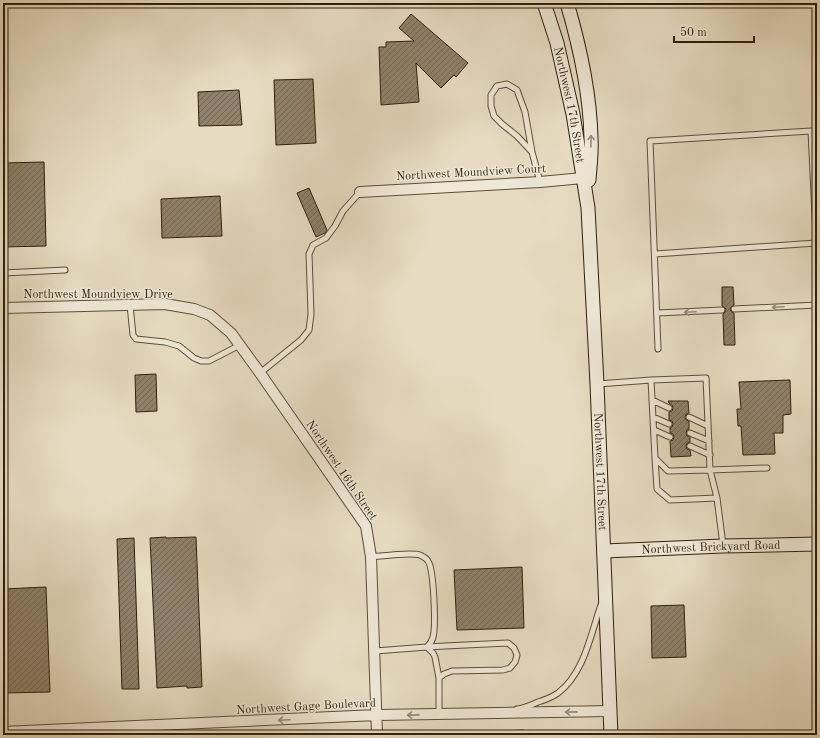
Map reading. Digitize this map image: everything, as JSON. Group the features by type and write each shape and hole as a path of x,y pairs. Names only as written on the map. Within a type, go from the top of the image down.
{"main road":[{"name":"Northwest 17th Street","path":"544,3 557,43 570,100 588,208"},
{"name":"Northwest 17th Street","path":"567,3 580,52 588,98 591,139 588,208 604,551 610,711 608,735"},
{"name":"Northwest Brickyard Road","path":"604,551 817,544"}],"street":[{"name":"Northwest Moundview Court","path":"360,192 540,182 583,178"},
{"name":"Northwest Moundview Drive","path":"3,308 164,304 194,309"},
{"name":"Northwest 16th Street","path":"194,309 210,315 231,332 366,526 371,557 377,735"},
{"name":"Northwest Gage Boulevard","path":"3,732 377,715 610,711"}],"lane":[{"path":"532,152 517,136 494,116 491,106 491,95 497,86 507,84 517,90 525,112 532,152 540,182"},
{"path":"658,349 650,141 812,131 817,258"},
{"path":"260,372 302,340 309,330 311,314 309,254 313,244 326,238 336,226 344,211 360,192"},
{"path":"655,254 816,243"},
{"path":"3,273 65,270"},
{"path":"130,305 133,335 136,339 165,342 179,346 194,358 201,361 209,361 240,345"},
{"path":"734,309 817,305"},
{"path":"657,313 722,310"},
{"path":"597,384 706,378 710,470 717,498 723,546"},
{"path":"651,380 657,489 670,500 717,498"},
{"path":"652,400 669,408"},
{"path":"653,417 669,424"},
{"path":"689,418 708,426"},
{"path":"654,430 670,437"},
{"path":"690,433 709,441"},
{"path":"690,446 710,455"},
{"path":"655,458 668,471 767,468"},
{"path":"371,557 412,554 421,555 428,561 432,571 435,626 434,636 427,648"},
{"path":"491,714 523,708 544,700 557,693 565,686 576,672 583,658 605,592"},
{"path":"375,651 508,643 514,648 517,655 515,662 510,668 502,670 452,672 444,674 439,678"},
{"path":"427,648 434,653 439,678 439,714"}],"building":[{"path":"411,14 468,63 456,77 454,75 441,88 416,63 419,102 381,105 379,47 386,47 386,42 414,41 399,28"},
{"path":"313,79 316,143 276,145 274,80"},
{"path":"239,90 242,125 199,126 198,92"},
{"path":"44,162 46,246 3,247 3,163"},
{"path":"309,188 327,230 325,233 316,237 297,193"},
{"path":"220,196 222,236 162,238 161,199"},
{"path":"722,287 733,287 734,305 730,310 734,313 735,345 724,345 723,314 726,309 722,306"},
{"path":"156,374 157,411 136,412 135,375"},
{"path":"790,380 791,414 783,415 783,433 774,433 775,454 743,455 741,426 738,426 737,409 741,409 739,382"},
{"path":"668,401 688,401 689,413 686,414 685,417 686,420 689,421 689,429 686,433 687,436 690,437 690,442 687,443 686,446 687,449 690,450 691,456 671,457 670,441 673,440 674,437 673,434 670,433 670,428 673,424 672,421 669,420 669,412 672,411 673,408"},
{"path":"196,537 202,687 187,688 187,686 157,688 150,538"},
{"path":"134,538 139,689 122,689 117,539"},
{"path":"522,567 524,628 457,630 454,570"},
{"path":"46,587 50,692 3,693 3,589"},
{"path":"684,605 686,657 652,658 651,606"}],"waterway":[{"path":"453,735 523,731"}]}
